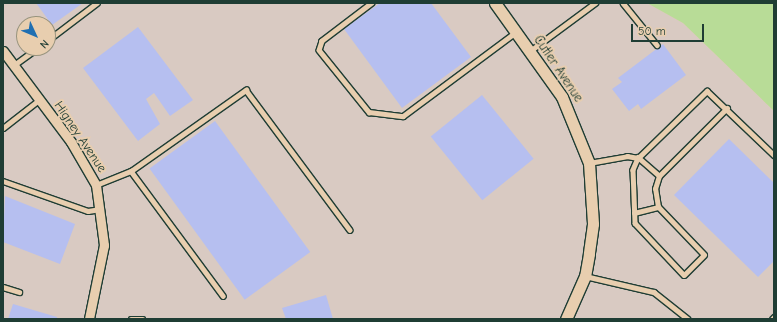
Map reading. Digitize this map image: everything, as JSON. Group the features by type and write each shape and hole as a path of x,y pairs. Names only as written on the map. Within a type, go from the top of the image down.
{"street":[{"name":"Cutler Avenue","path":"495,3 530,51 571,114 589,163 593,224 585,276 566,319"},
{"name":"Higney Avenue","path":"3,51 39,100 96,185 102,209 104,245 89,319"}],"lane":[{"path":"56,34 97,3"},
{"path":"372,3 322,41 319,50 369,112 403,116 516,32"},
{"path":"530,51 595,3"},
{"path":"623,3 656,45"},
{"path":"14,65 26,56"},
{"path":"96,185 131,171 246,90 350,230"},
{"path":"727,108 659,176 655,189 658,207 704,255 684,275 636,227 634,213 633,170 638,158 701,94 711,94 727,108 774,155"},
{"path":"3,120 5,126 39,100"},
{"path":"589,163 627,156 638,158 659,176"},
{"path":"131,171 224,296"},
{"path":"3,181 88,211 102,209"},
{"path":"634,213 658,207"},
{"path":"585,276 654,292 688,319"},
{"path":"3,287 19,292"},
{"path":"131,319 143,319"}],"shaded area":[{"path":"3,3 647,3 683,23 774,111 774,319 3,319"}],"green space":[{"path":"647,3 774,3 774,111 683,23"}],"building":[{"path":"36,3 83,3 56,22 56,16 45,16"},
{"path":"380,3 431,3 471,57 402,108 344,29"},
{"path":"138,27 193,100 170,116 154,93 146,99 160,124 138,141 83,68"},
{"path":"663,44 686,75 641,109 638,104 629,111 612,89 622,82 618,78"},
{"path":"482,95 534,159 482,200 431,137"},
{"path":"215,121 310,252 245,300 149,169"},
{"path":"729,139 774,183 774,261 758,277 674,195"},
{"path":"5,196 75,224 60,264 3,242"},
{"path":"326,295 333,319 286,319 282,308"},
{"path":"13,304 57,317 57,319 8,319"}]}
